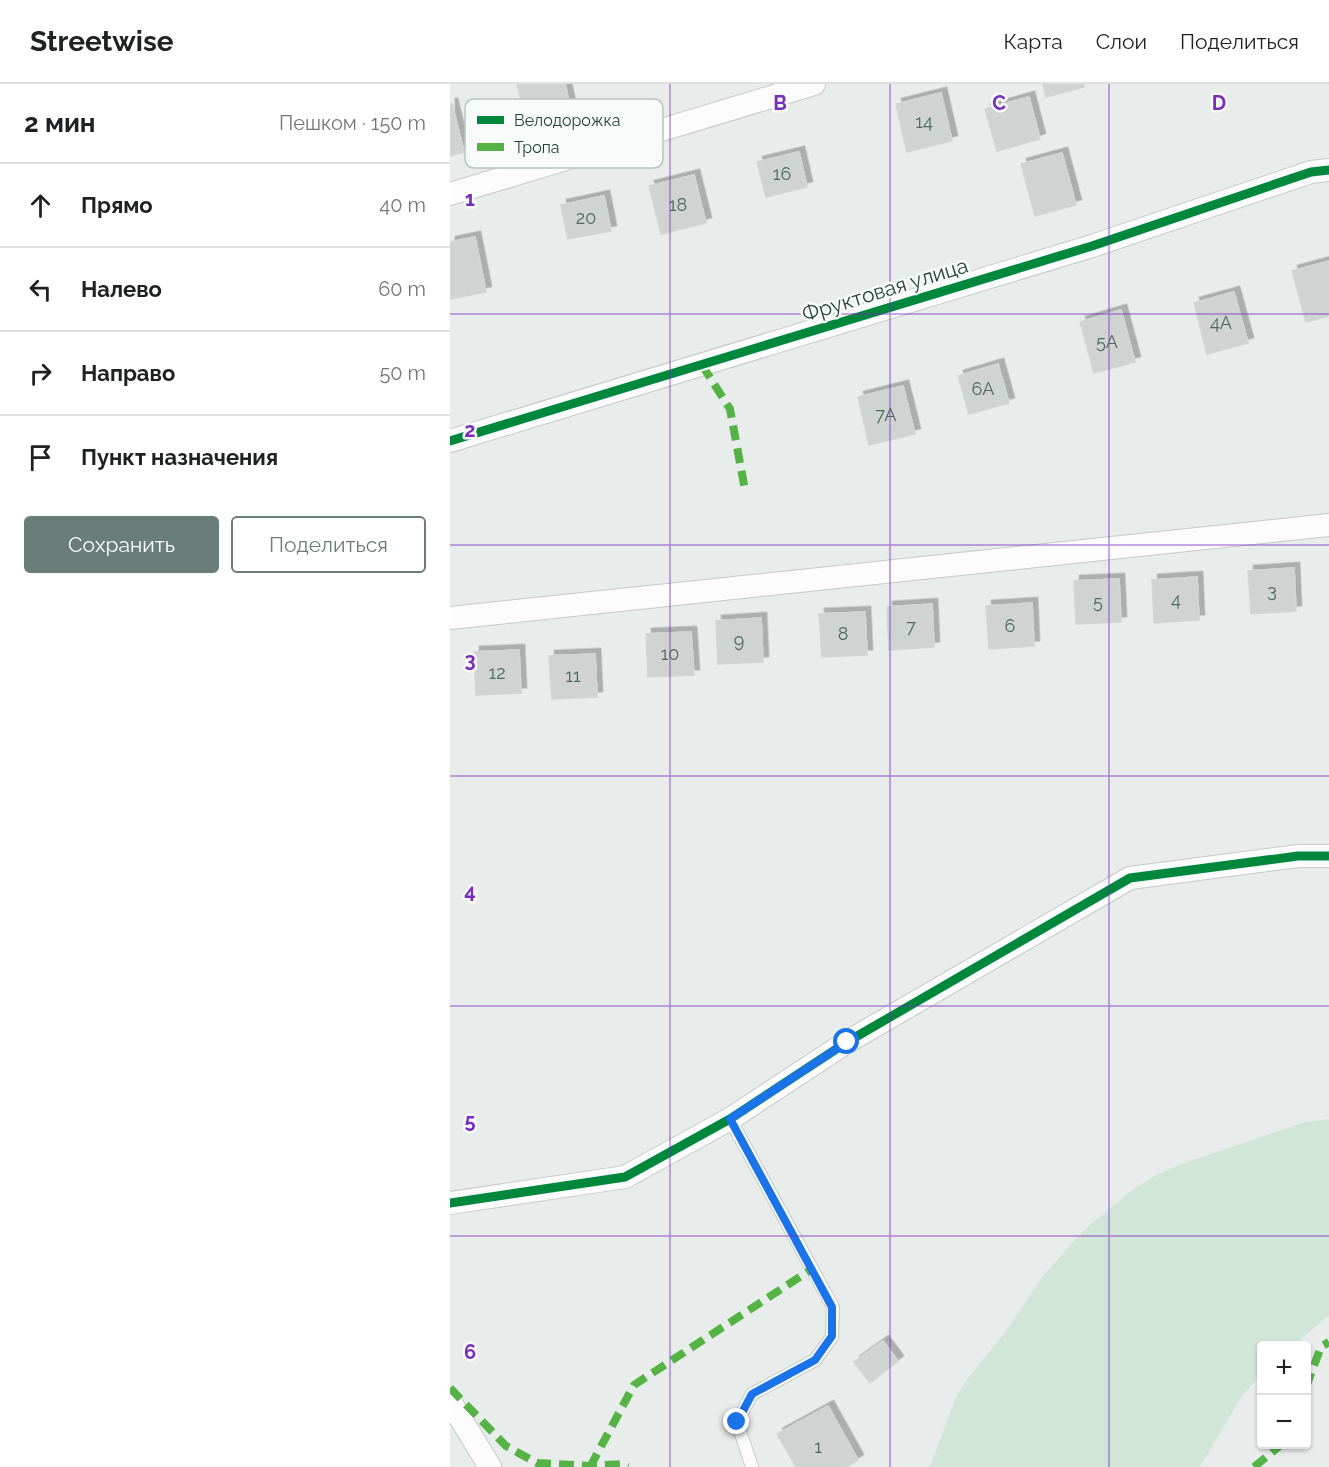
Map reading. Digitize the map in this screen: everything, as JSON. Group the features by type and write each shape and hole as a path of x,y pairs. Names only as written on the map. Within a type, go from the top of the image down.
{"street":[{"path":"663,130 814,84"},
{"path":"450,194 536,168"},
{"name":"Фруктовая улица","path":"450,441 1092,246 1311,172 1329,170"},
{"path":"450,618 1329,525"},
{"path":"450,1203 625,1178 730,1119 847,1042 1130,878 1298,856 1329,856"},
{"path":"450,1401 490,1467"}],"lane":[{"path":"730,1119 832,1307 832,1336 815,1360 752,1394 737,1422 752,1467"}],"green space":[{"path":"1329,1119 1329,1315 1299,1341 1257,1341 1257,1379 1242,1396 1200,1467 930,1467 956,1397 968,1378 1004,1334 1042,1277 1084,1230 1132,1190 1158,1174 1305,1122"}],"building":[{"path":"517,84 565,84 568,99 521,99"},
{"path":"1043,84 1083,84 1084,87 1046,97"},
{"path":"941,93 952,141 907,152 896,104"},
{"path":"1029,97 1040,139 997,151 985,109"},
{"path":"450,104 452,104 464,152 450,156"},
{"path":"799,152 807,187 766,197 757,162"},
{"path":"1062,153 1076,205 1035,216 1021,164"},
{"path":"694,175 706,223 661,234 649,186"},
{"path":"604,196 611,231 568,239 561,205"},
{"path":"475,237 486,292 450,299 450,242"},
{"path":"1329,261 1329,316 1306,322 1292,271"},
{"path":"1234,292 1248,343 1207,354 1194,303"},
{"path":"1121,310 1135,362 1094,373 1080,322"},
{"path":"998,364 1009,403 969,414 958,376"},
{"path":"903,386 915,434 869,445 858,397"},
{"path":"1294,568 1296,611 1251,614 1248,571"},
{"path":"1197,577 1199,620 1154,623 1152,580"},
{"path":"1119,579 1121,622 1076,624 1074,581"},
{"path":"1032,603 1034,646 989,649 986,606"},
{"path":"932,604 934,647 889,650 887,607"},
{"path":"865,612 867,655 822,657 819,614"},
{"path":"761,618 763,662 718,664 716,621"},
{"path":"691,632 694,675 648,677 646,634"},
{"path":"519,650 521,693 476,695 474,652"},
{"path":"595,654 597,697 552,699 549,656"},
{"path":"883,1341 898,1361 870,1383 854,1362"},
{"path":"828,1406 858,1460 846,1467 796,1467 777,1434"}],"marked path":[{"path":"702,365 730,409 745,490"},
{"path":"590,1467 634,1385 812,1269"},
{"path":"1311,1374 1321,1347 1329,1342"},
{"path":"450,1388 506,1446 537,1463 590,1466 622,1464 628,1467"},
{"path":"1254,1467 1276,1449"}],"cycle path":[{"path":"450,441 1092,246 1311,172 1329,170"},
{"path":"450,1203 625,1177 730,1119 847,1042 1130,878 1298,856 1329,856"}],"route":[{"path":"737,1422 752,1394 815,1360 832,1336 832,1307 730,1119 847,1042"}]}
